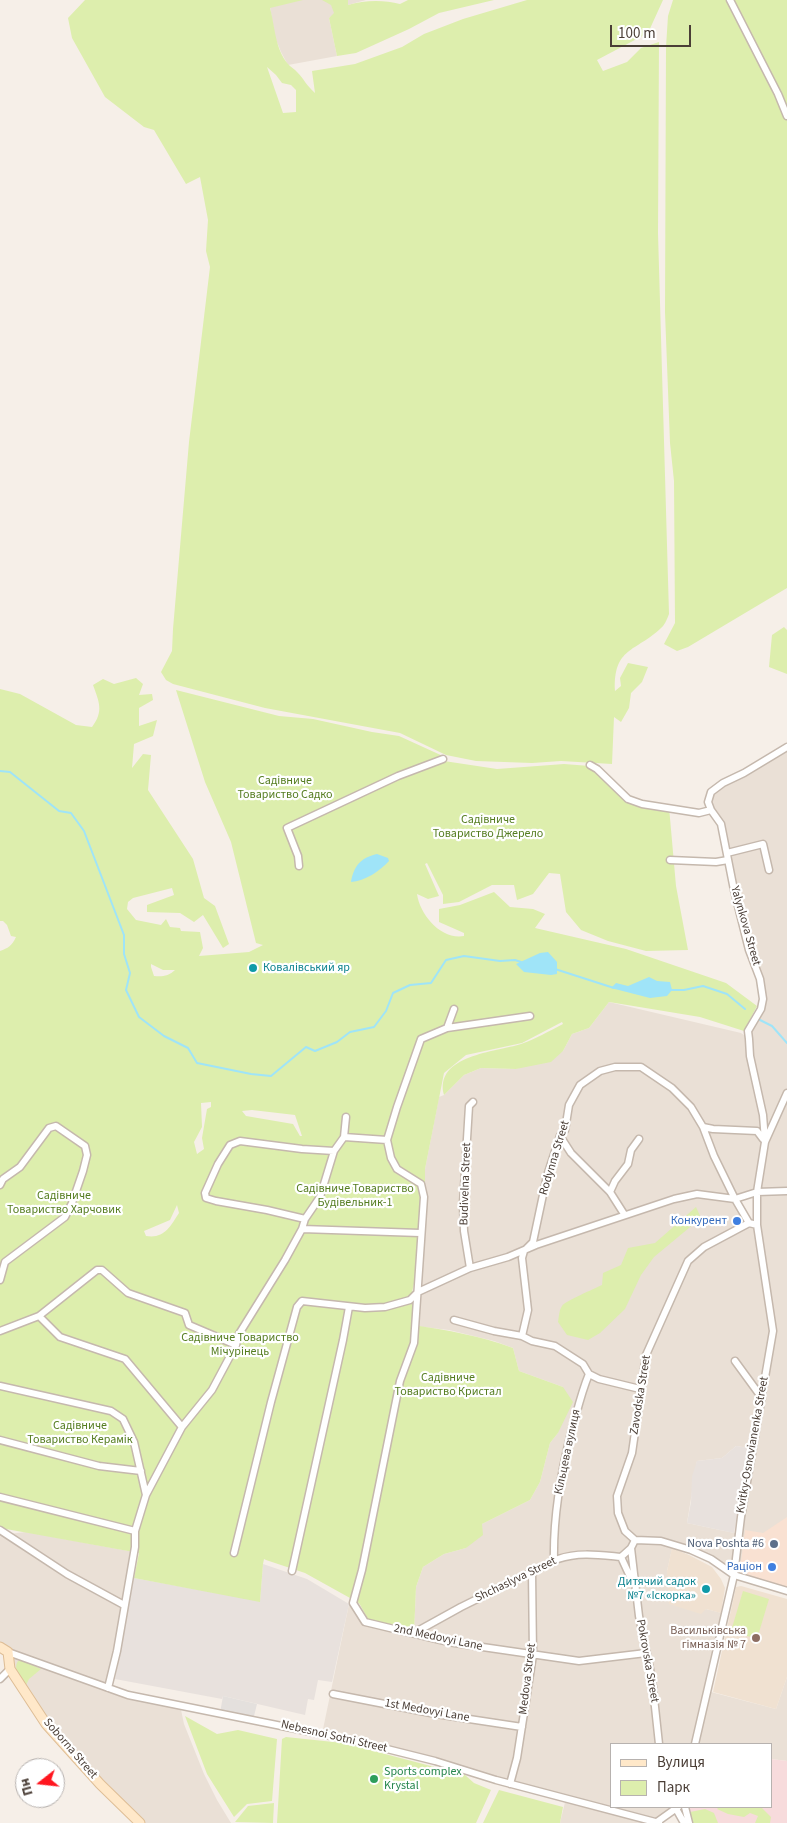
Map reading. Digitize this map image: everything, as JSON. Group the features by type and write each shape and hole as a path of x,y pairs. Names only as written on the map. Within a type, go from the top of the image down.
{"main road":[{"name":"Soborna Street","path":"4,1650 10,1669 46,1724 136,1822"}],"street":[{"path":"730,0 778,94 787,116"},
{"name":"Yalynkova Street","path":"748,1030 761,1009 763,999 760,979 749,950 734,890 721,824 708,802 711,792 723,782 744,773 787,748"},
{"path":"299,866 298,856 287,828 374,787 443,759"},
{"path":"590,765 597,769 628,798 635,801 699,813 711,810"},
{"path":"670,860 716,862 763,844 770,870"},
{"path":"447,1028 454,1009"},
{"path":"418,1292 421,1258 420,1233 424,1197 421,1184 397,1169 391,1158 387,1140 421,1039 447,1028 530,1016"},
{"name":"Kvitky-Osnovianenka Street","path":"695,1743 734,1576 740,1517 773,1331 757,1225 757,1192 765,1142 763,1115 750,1056 748,1030"},
{"name":"Rodynna Street","path":"524,1251 533,1242 547,1176 560,1136 565,1130 568,1121 569,1105 580,1085 600,1071 615,1066 641,1067 672,1088 691,1107 703,1127 734,1199 749,1223"},
{"name":"Kvitky-Osnovianenka Street","path":"765,1142 787,1093"},
{"name":"Budivelna Street","path":"470,1268 464,1231 463,1204 469,1106 474,1102"},
{"path":"108,1688 117,1651 136,1548 135,1531 146,1495 182,1428 212,1390 236,1345 239,1334 285,1260 302,1229 305,1219 320,1197 334,1151 344,1137 346,1117"},
{"path":"0,1185 3,1178 20,1167 49,1128 56,1126 85,1146 87,1155 83,1171 65,1217 3,1261 0,1280"},
{"path":"703,1127 757,1131 765,1142"},
{"path":"560,1136 571,1153 610,1192 624,1214"},
{"path":"344,1137 387,1140"},
{"path":"610,1192 615,1180 628,1164 631,1150 639,1138"},
{"path":"305,1219 216,1201 206,1198 205,1193 218,1164 230,1145 240,1141 334,1151"},
{"path":"234,1553 271,1402 298,1307 302,1302 309,1301 349,1307 385,1307 410,1300 418,1292 470,1268 508,1257 536,1245 601,1224 624,1214 674,1199 697,1194 734,1199 757,1192 787,1191"},
{"path":"749,1223 757,1225"},
{"name":"Zavodska Street","path":"636,1540 625,1532 618,1513 617,1496 632,1453 646,1355 688,1261 704,1248 749,1223"},
{"path":"302,1229 420,1233"},
{"path":"522,1336 528,1310 522,1258 524,1251"},
{"path":"0,1331 39,1316 97,1270 102,1270 128,1293 185,1313 190,1325 236,1345"},
{"name":"2nd Medovyi Lane","path":"418,1292 414,1343 400,1381 362,1570 353,1603 365,1622 448,1642 579,1660 646,1653"},
{"path":"292,1571 344,1340 349,1307"},
{"path":"39,1316 60,1337 126,1359 182,1428"},
{"path":"454,1320 494,1332 522,1336 532,1341 555,1346 583,1364 589,1374 599,1379 640,1389"},
{"path":"735,1361 762,1398"},
{"name":"Кільцева вулиця","path":"554,1561 553,1531 562,1467 580,1395 589,1374"},
{"path":"0,1386 112,1411 123,1419 134,1442 146,1495"},
{"path":"0,1440 99,1466 141,1472"},
{"path":"0,1497 135,1531"},
{"path":"0,1530 67,1574 124,1605"},
{"path":"635,1588 621,1557 631,1548 636,1540 661,1541 691,1550 711,1559 734,1576 787,1591"},
{"name":"Pokrovska Street","path":"631,1548 635,1588 652,1679 659,1743"},
{"name":"Shchaslyva Street","path":"414,1633 461,1607 554,1561 572,1555 590,1554 621,1557"},
{"name":"Medova Street","path":"510,1784 517,1758 533,1655 532,1572"},
{"name":"Nebesnoi Sotni Street","path":"4,1650 128,1695 352,1740 435,1761 510,1784 658,1822"},
{"path":"0,1679 10,1669"},
{"name":"1st Medovyi Lane","path":"333,1694 436,1714 522,1727"},
{"path":"658,1822 676,1808 684,1823"},
{"path":"685,1808 688,1823"}],"shaded area":[{"path":"272,0 366,0 348,5 329,18 337,56 288,65 275,37 270,7"},
{"path":"787,747 787,1591 752,1581 711,1559 673,1545 667,1571 703,1610 726,1614 707,1691 776,1709 787,1677 787,1761 772,1759 772,1743 610,1743 610,1808 677,1808 659,1823 560,1823 566,1798 322,1734 349,1604 353,1603 365,1622 414,1633 416,1587 423,1567 444,1554 466,1548 482,1524 530,1500 540,1482 550,1443 558,1433 563,1387 519,1371 513,1348 494,1341 449,1330 415,1326 425,1193 425,1169 439,1097 444,1095 464,1075 481,1068 516,1069 563,1051 572,1034 589,1028 609,1002 741,1033 748,1038 763,999 749,950 721,825 711,810 711,792","holes":["757,1192 756,1225 749,1223 735,1199","753,1445 739,1534 687,1523 697,1461 722,1458 736,1446 748,1448"]},
{"path":"736,1446 748,1448 734,1533 687,1523 691,1502 692,1476 697,1461 722,1458"},
{"path":"787,1517 787,1591 739,1577 745,1530 763,1533"},
{"path":"0,1530 8,1534 26,1532 134,1552 108,1688 180,1705 184,1724 204,1774 231,1823 140,1823 46,1724 10,1669 8,1652 0,1647"},
{"path":"672,1548 712,1567 725,1588 721,1613 706,1609 701,1614 669,1604 667,1571"},
{"path":"263,1564 307,1579 349,1604 332,1682 318,1680 314,1700 308,1699 305,1715 223,1696 222,1699 115,1679 134,1578 260,1601"},
{"name":"Васильківська гімназія № 7","path":"741,1586 787,1599 787,1677 776,1709 713,1692 736,1587"},
{"path":"223,1696 257,1704 253,1720 220,1713"},
{"path":"772,1759 787,1761 787,1823 689,1823 685,1808 772,1808"}],"green space":[{"path":"85,0 303,0 270,8 280,51 289,65 315,93 312,71 355,64 402,47 424,34 463,19 527,0 663,0 648,33 597,60 603,71 627,62 641,48 659,42 658,233 669,614 662,627 628,652 618,666 615,677 615,691 621,686 620,678 628,663 648,667 642,682 631,693 629,708 621,722 614,717 612,764 561,761 532,763 476,761 446,755 400,733 265,708 173,684 166,680 161,672 172,651 189,442 210,267 206,251 208,220 200,177 186,184 154,130 144,127 105,97 72,38 68,18","holes":["267,67 282,83 291,85 296,90 296,112 283,113"]},
{"path":"322,0 348,0 348,5 374,1 400,4 408,0 494,0 439,13 356,53 337,56 329,18 334,13 331,5"},
{"path":"673,0 787,0 787,588 688,647 677,651 664,644 675,623 674,481 670,443 665,312 666,47 668,16"},
{"path":"784,627 787,630 787,674 769,667 772,635"},
{"path":"136,678 143,684 139,695 152,694 153,700 139,708 139,726 157,720 153,736 134,744 132,768 143,754 151,755 148,790 193,859 204,898 215,906 229,944 223,948 203,915 194,922 180,913 147,912 147,905 174,895 172,888 133,898 128,902 127,909 136,920 161,925 166,919 170,927 180,928 181,931 200,932 203,948 199,956 249,952 263,945 256,943 231,842 205,782 176,690 279,716 313,719 399,736 445,757 444,761 497,769 564,764 590,766 628,799 669,807 676,886 688,950 646,951 608,941 581,930 566,912 560,874 549,873 533,894 517,900 514,885 492,885 459,902 443,904 443,895 427,863 425,864 439,896 428,899 417,894 422,910 427,918 440,930 447,934 464,936 464,933 439,922 439,909 460,905 494,892 510,907 533,909 545,914 535,928 626,949 726,983 757,1006 744,1031 700,1017 609,1002 589,1028 572,1034 563,1051 551,1062 516,1069 481,1068 464,1075 444,1095 443,1082 448,1071 457,1063 483,1053 527,1042 563,1024 562,1022 522,1043 466,1055 444,1073 425,1169 425,1193 418,1265 411,1297 413,1325 464,1334 513,1348 519,1371 563,1387 573,1402 558,1433 550,1443 540,1482 530,1500 482,1524 483,1535 466,1548 444,1554 423,1567 416,1587 414,1633 368,1619 359,1603 305,1573 264,1559 260,1602 134,1578 139,1553 0,1527 0,951 10,946 16,937 11,936 7,925 0,921 0,689 20,694 76,725 92,727 99,711 93,685 103,679 114,684","holes":["151,964 163,970 175,970 165,976 154,976","211,1102 211,1107 207,1109 202,1138 204,1149 197,1154 194,1142 202,1127 201,1103","252,1110 295,1115 302,1136 300,1136 293,1124 246,1116 242,1111","177,1205 179,1213 166,1231 157,1236 146,1236 144,1231 170,1220"]},
{"path":"696,1207 701,1218 654,1257 641,1275 625,1309 600,1333 588,1340 567,1335 558,1322 564,1304 602,1285 603,1273 621,1265 628,1248 655,1243"},
{"path":"743,1591 769,1599 757,1639 731,1631"},
{"path":"21,1660 41,1669 29,1679 26,1685 23,1684 16,1670 18,1661"},
{"path":"185,1716 217,1734 238,1730 277,1739 272,1801 247,1804 234,1817 207,1774"},
{"name":"Sports complex Krystal","path":"286,1737 343,1743 465,1775 474,1783 491,1790 476,1823 277,1823 282,1739"},
{"path":"499,1790 563,1807 560,1823 483,1823"},
{"path":"274,1803 273,1823 235,1822 248,1806"},
{"path":"762,1808 771,1817 770,1823 755,1823 758,1816 750,1813 744,1817 728,1814 717,1809"},
{"path":"705,1809 714,1813 718,1823 692,1823 690,1812"}],"water":[{"path":"377,854 388,858 389,861 372,875 362,880 351,882 354,871 359,863"},
{"path":"548,952 557,962 557,974 524,972 516,964 540,953"},
{"path":"649,977 657,981 670,982 672,990 667,996 650,998 611,988 616,983 628,986"}],"waterway":[{"path":"0,771 10,772 59,811 71,813 84,831 124,935 124,954 130,973 126,990 139,1017 164,1036 188,1048 197,1063 271,1076 306,1047 315,1051 337,1042 350,1032 374,1027 386,1011 393,993 410,985 431,983 446,960 464,956 521,962"},
{"path":"555,969 614,988"},
{"path":"671,990 684,990 703,986 727,994 745,1009"},
{"path":"760,1020 772,1026 787,1043"}],"place":[{"name":"Ковалівський яр","path":"253,968"},
{"name":"Конкурент","path":"737,1221"},
{"name":"Nova Poshta #6","path":"774,1544"},
{"name":"Раціон","path":"772,1567"},
{"name":"Дитячий садок №7 «Іскорка»","path":"706,1589"},
{"name":"Васильківська гімназія № 7","path":"756,1638"},
{"name":"Sports complex Krystal","path":"374,1779"}],"park label":[{"name":"Садівниче Товариство Садко","path":"285,788"},
{"name":"Садівниче Товариство Джерело","path":"488,827"},
{"name":"Садівниче Товариство Будівельник-1","path":"355,1196"},
{"name":"Садівниче Товариство Харчовик","path":"64,1203"},
{"name":"Садівниче Товариство Мічурінець","path":"240,1345"},
{"name":"Садівниче Товариство Кристал","path":"448,1385"},
{"name":"Садівниче Товариство Керамік","path":"80,1433"}]}
